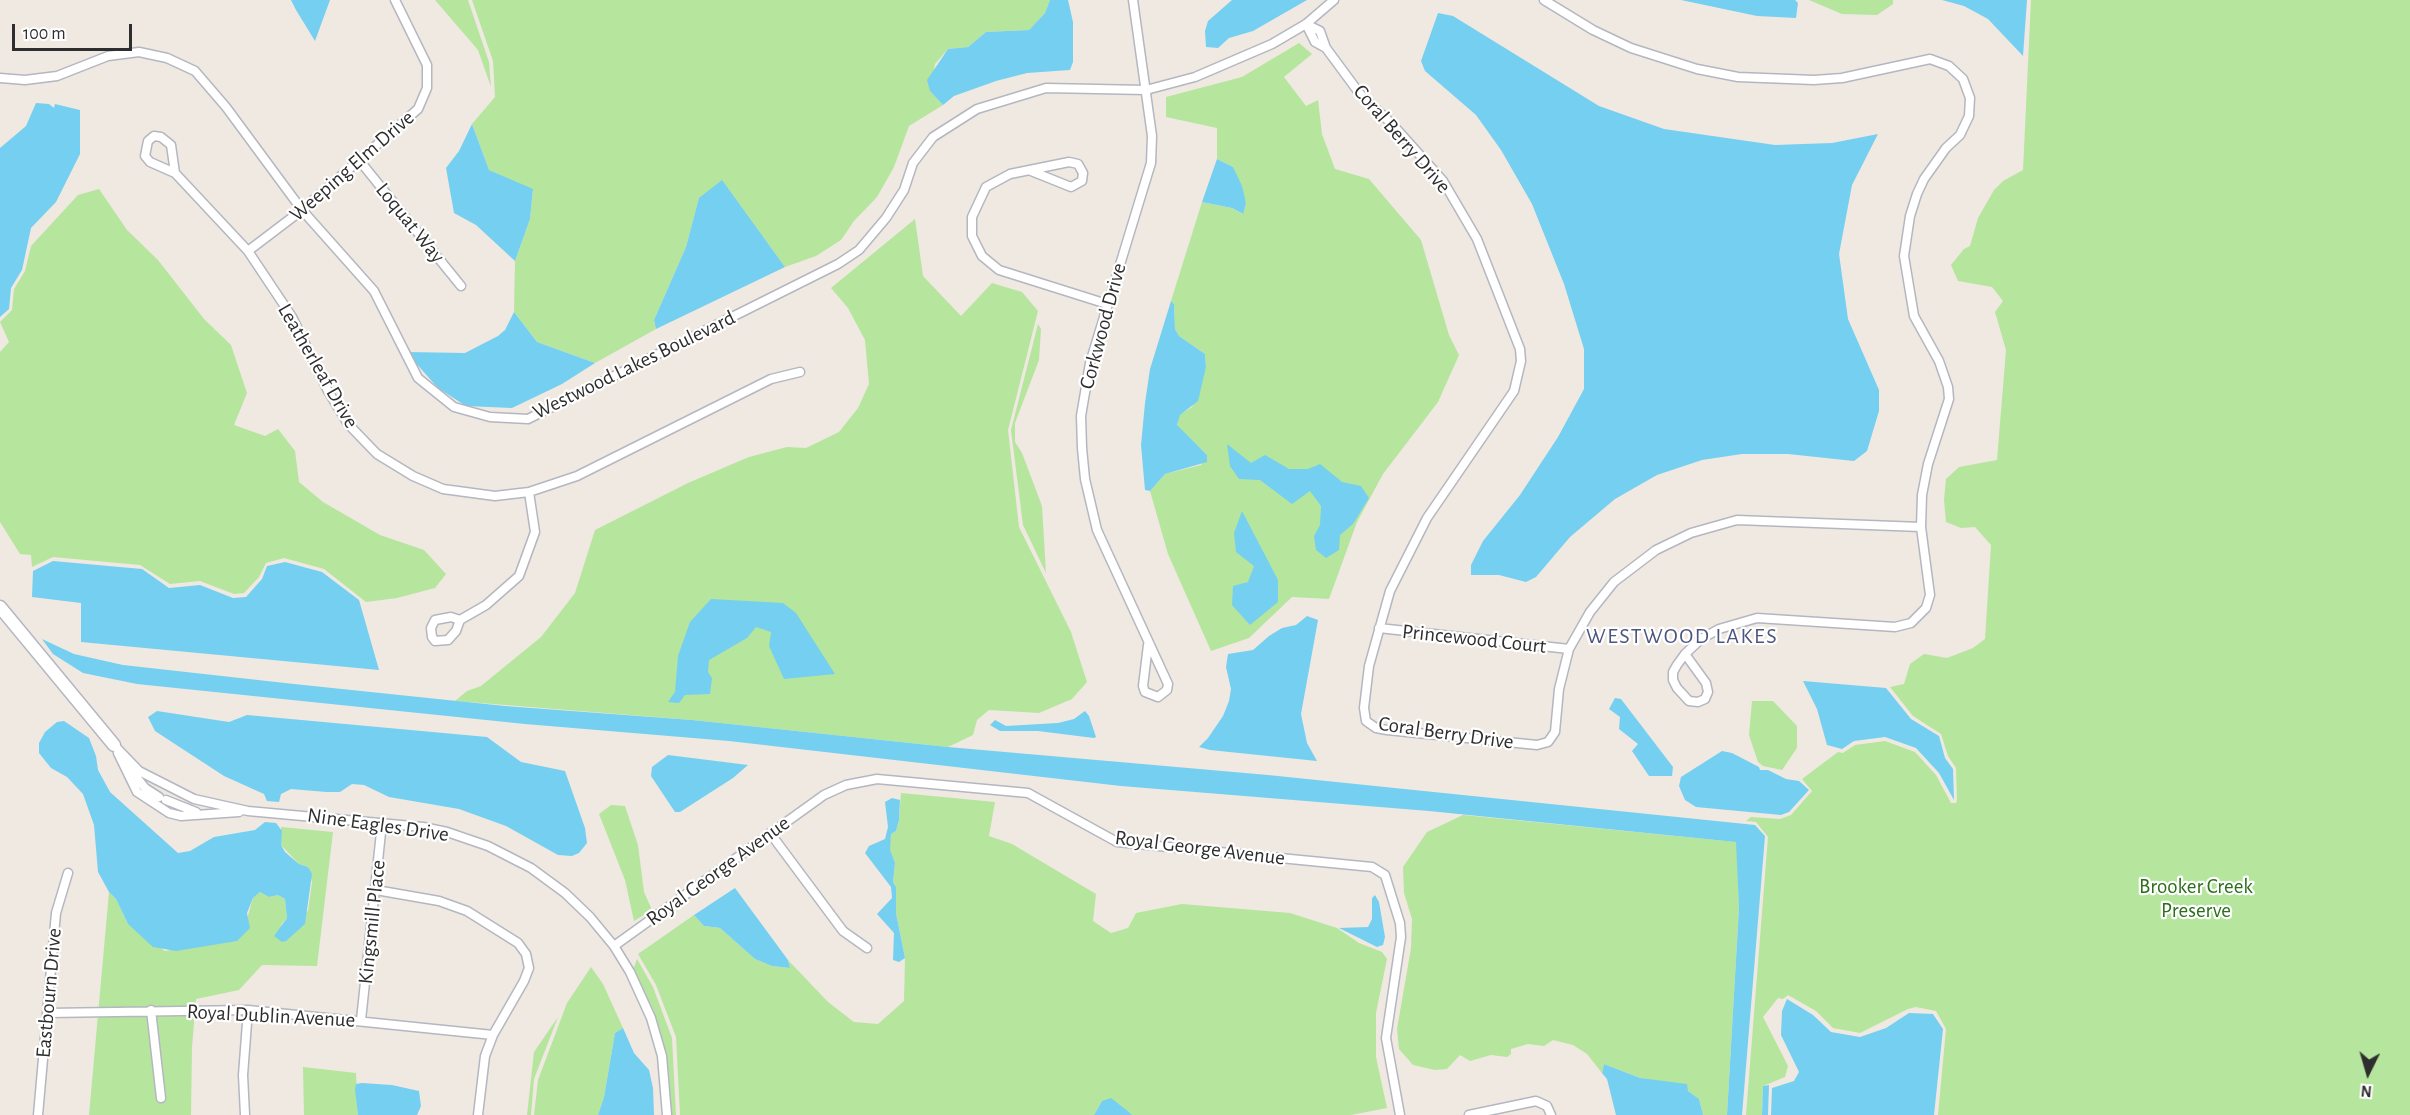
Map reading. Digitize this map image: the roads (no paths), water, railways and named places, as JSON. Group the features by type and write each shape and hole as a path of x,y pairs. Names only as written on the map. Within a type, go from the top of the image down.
{"street":[{"name":"Weeping Elm Drive","path":"248,251 302,210 412,117 418,109 427,88 427,65 395,0"},
{"name":"Corkwood Drive","path":"1132,0 1152,136 1150,163 1090,363 1081,416 1085,478 1097,530 1148,645 1168,684 1167,690 1158,697 1145,692 1143,686 1148,645"},
{"name":"Westwood Lakes Boulevard","path":"0,78 25,80 57,76 108,56 139,52 167,58 195,71 228,110 302,210 374,291 418,378 454,407 490,417 528,418 838,264 859,250 886,218 904,190 912,163 933,137 978,109 1046,88 1146,90 1234,63 1306,24 1334,0"},
{"path":"1544,0 1593,30 1631,48 1664,60 1707,71 1738,77 1814,80 1842,78 1930,59 1948,66 1963,79 1970,98 1970,116 1960,135 1946,148 1924,180 1910,216 1904,256 1914,316 1939,361 1948,387 1949,399 1928,464 1922,495 1920,527 1930,595 1926,608 1911,623 1895,627 1757,618 1719,628 1701,639 1685,654 1677,665 1673,680 1689,701 1698,702 1705,699 1708,692 1706,683 1685,654"},
{"name":"Coral Berry Drive","path":"1306,24 1320,31 1326,48 1360,94 1443,181 1459,206 1490,268 1520,349 1521,361 1514,390 1427,518 1390,591 1369,666 1364,708 1366,722 1376,728 1387,730 1537,745 1548,742 1555,732 1559,689 1569,650 1590,612 1614,582 1656,550 1691,532 1737,520 1920,527"},
{"name":"Leatherleaf Drive","path":"175,173 171,145 161,137 154,136 148,141 145,156 150,162 175,173 248,251 292,317 328,391 348,424 377,454 413,476 443,489 495,496 529,492 578,476 771,379 800,372"},
{"name":"Loquat Way","path":"359,160 461,285"},
{"path":"1031,171 1071,187 1082,181 1083,173 1078,164 1069,162 1010,174 986,187 972,216 972,236 982,256 999,270 1107,304"},
{"path":"460,620 486,605 519,576 535,532 529,492"},
{"name":"Nine Eagles Drive","path":"0,607 114,745 139,771 182,795 248,811 382,823 447,832 509,856 565,893 614,946 644,1001 657,1036 665,1075 667,1115"},
{"name":"Princewood Court","path":"1378,628 1569,650"},
{"name":"Nine Eagles Drive","path":"114,745 134,776 145,788 186,810 206,815"},
{"name":"Nine Eagles Drive","path":"114,745 131,782 144,799 175,814 206,815 248,811"},
{"name":"Royal George Avenue","path":"614,946 824,795 846,785 877,779 1028,793 1117,842 1377,869 1388,879 1400,923 1401,937 1386,1038 1400,1115"},
{"name":"Kingsmill Place","path":"361,1020 382,823"},
{"path":"770,833 843,931 867,948"},
{"name":"Eastbourn Drive","path":"38,1115 56,913 68,873"},
{"path":"376,890 430,898 467,911 487,921 523,948 528,960 527,975 493,1035 484,1056 478,1115"},
{"path":"151,1010 161,1098"},
{"path":"245,1115 243,1076 248,1010"},
{"name":"Royal Dublin Avenue","path":"48,1013 248,1010 493,1035"},
{"path":"1469,1115 1536,1101 1546,1106 1551,1115"}],"water":[{"path":"291,0 330,0 315,41 296,10"},
{"path":"1050,0 1068,0 1073,22 1073,62 1070,70 1027,73 996,81 954,96 943,105 930,91 927,80 948,49 968,47 986,32 1029,30 1045,13"},
{"path":"1232,0 1307,0 1253,31 1229,38 1218,48 1206,47 1205,31 1208,21"},
{"path":"1681,0 1795,0 1798,3 1796,18 1757,16"},
{"path":"1942,0 2027,0 2023,56 1988,19 1964,6"},
{"path":"1438,13 1453,16 1599,106 1664,129 1775,145 1832,143 1878,134 1852,185 1839,254 1848,319 1879,390 1879,411 1867,451 1854,461 1788,454 1742,454 1702,460 1657,475 1615,499 1570,537 1536,577 1526,582 1499,575 1471,575 1471,565 1483,541 1520,495 1558,437 1584,389 1584,349 1564,284 1532,204 1501,150 1476,115 1425,71 1421,61"},
{"path":"36,103 49,104 54,108 55,104 80,110 80,154 56,202 31,228 22,270 11,288 9,309 0,317 0,148 26,126"},
{"path":"472,124 489,170 533,189 530,219 515,261 476,225 454,213 446,168 459,151"},
{"path":"1217,159 1233,167 1242,186 1246,203 1243,214 1232,208 1202,202"},
{"path":"722,180 785,267 656,329 654,320 686,247 699,198"},
{"path":"1171,301 1174,304 1175,329 1179,336 1205,354 1206,367 1198,401 1180,415 1177,425 1207,455 1207,462 1165,474 1150,491 1145,490 1141,445 1145,403 1150,369"},
{"path":"514,312 537,342 595,363 562,384 512,408 466,406 438,388 406,352 465,353 498,336 505,330"},
{"path":"1227,444 1251,463 1265,455 1289,469 1308,469 1320,464 1342,482 1361,486 1369,498 1353,524 1340,535 1339,550 1326,558 1316,550 1314,536 1320,525 1321,506 1310,491 1292,504 1260,480 1239,479 1230,466"},
{"path":"1242,511 1278,580 1278,602 1250,625 1232,605 1233,586 1248,582 1254,566 1236,552 1234,533"},
{"path":"53,561 142,569 169,588 200,585 233,598 246,597 262,579 267,566 285,562 322,572 359,600 379,670 81,642 81,603 32,597 33,571"},
{"path":"711,599 783,603 796,613 835,674 784,679 769,646 771,632 756,627 747,638 709,660 708,672 712,678 710,694 685,695 679,703 668,702 675,692 678,656 690,622"},
{"path":"1307,616 1318,620 1301,714 1307,743 1317,761 1199,747 1223,716 1229,701 1231,689 1226,667 1228,654 1253,650 1269,636 1282,628 1296,625"},
{"path":"42,639 74,654 123,665 294,684 505,706 692,720 948,747 1268,775 1755,825 1765,836 1742,1115 1727,1115 1739,908 1736,842 1429,811 1121,786 729,741 525,724 137,684 83,673 53,654"},
{"path":"1803,681 1886,688 1911,719 1939,736 1945,758 1953,769 1954,800 1939,773 1916,748 1885,737 1854,741 1842,749 1827,745 1817,709"},
{"path":"1615,698 1621,699 1673,767 1672,776 1649,776 1632,751 1638,744 1619,729 1620,717 1609,709"},
{"path":"157,711 229,722 247,715 487,737 521,762 565,771 585,828 587,843 579,853 572,856 558,855 506,826 459,809 389,797 364,785 352,784 340,792 291,789 281,794 279,802 267,801 264,794 224,776 155,731 148,717"},
{"path":"1085,711 1096,737 1094,738 1038,731 1000,731 990,725 995,720 1006,726 1058,723 1074,719"},
{"path":"64,721 89,738 96,756 98,770 110,792 178,853 190,851 214,837 255,830 265,822 276,823 282,831 281,845 285,852 299,864 308,867 312,874 305,924 282,942 274,936 287,918 285,899 278,895 269,897 260,892 253,898 247,913 250,928 237,941 176,951 153,947 128,924 116,899 109,892 98,872 94,825 83,794 67,777 51,768 39,753 39,743 45,732 57,722"},
{"path":"1722,751 1732,753 1759,767 1760,770 1768,770 1786,779 1799,781 1809,790 1789,812 1781,815 1696,807 1685,800 1679,786 1681,777"},
{"path":"668,755 748,765 733,778 680,812 675,812 651,776 652,767"},
{"path":"892,798 900,800 899,820 896,831 891,834 890,850 895,863 893,882 896,887 896,913 905,958 899,962 893,960 894,933 877,914 892,898 891,887 865,853 869,846 885,839 888,827 885,802"},
{"path":"735,888 788,960 790,968 772,966 755,959 720,928 704,926 694,915"},
{"path":"1375,895 1379,902 1385,937 1383,945 1377,947 1339,928 1368,927 1372,919 1372,898"},
{"path":"1787,999 1813,1015 1831,1032 1860,1037 1886,1028 1909,1013 1933,1014 1943,1029 1934,1115 1771,1115 1772,1088 1794,1081 1799,1072 1781,1035 1782,1011"},
{"path":"623,1028 634,1053 649,1070 653,1088 654,1115 598,1115 604,1097 615,1033"},
{"path":"1604,1064 1640,1078 1687,1084 1688,1091 1699,1099 1703,1115 1616,1115 1607,1079 1602,1073"},
{"path":"356,1084 392,1085 419,1091 421,1106 417,1115 358,1115 355,1089"},
{"path":"1769,1085 1768,1115 1762,1115 1763,1086"},
{"path":"1111,1098 1132,1115 1094,1115 1102,1101"}],"district":[{"name":"WESTWOOD LAKES","path":"1682,636"}],"park label":[{"name":"Brooker Creek Preserve","path":"2196,899"}]}
